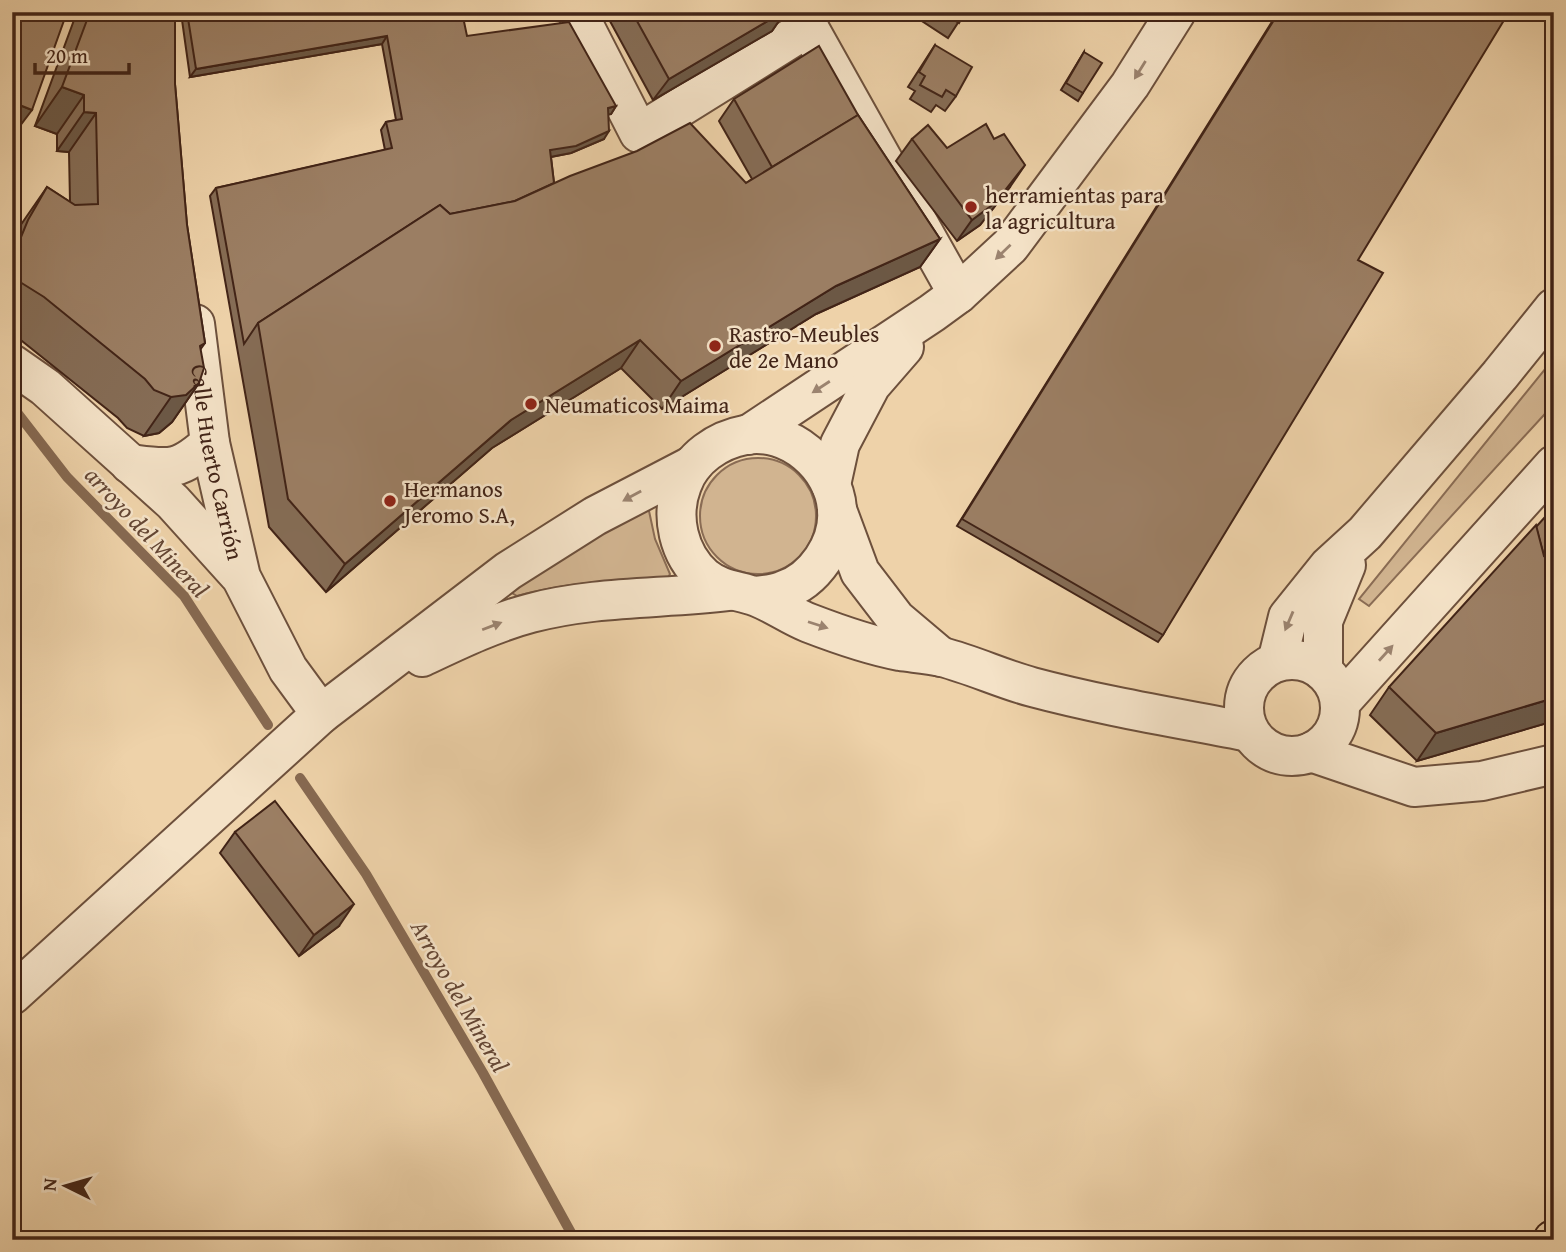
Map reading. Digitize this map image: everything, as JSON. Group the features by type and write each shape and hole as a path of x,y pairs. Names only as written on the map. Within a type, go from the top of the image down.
{"street":[{"path":"577,12 639,133 805,20 945,304"},
{"path":"362,684 492,625 533,612 629,599 783,591 807,578 824,559 834,535 834,497 840,444 872,385 945,304 1010,246 1130,85 1176,12"},
{"name":"Calle Huerto Carrión","path":"192,293 210,443 240,577"},
{"path":"748,435 945,304"},
{"path":"1277,662 1288,617 1329,566 1365,533 1554,308"},
{"path":"12,364 45,387 173,502 240,577 288,669 321,714"},
{"path":"941,657 896,619 860,572 834,497 817,462 798,446 774,436 748,435 724,441 693,465 683,481 677,499 677,528 686,555 704,577 808,622 898,650 941,657 1032,687 1250,732"},
{"path":"130,464 168,469 190,461 210,443"},
{"path":"12,995 321,714 508,571 595,516 693,465"},
{"path":"1334,699 1554,465"},
{"path":"1365,533 1340,576 1323,621 1334,699 1329,739 1311,752 1288,756 1266,749 1250,732 1244,709 1245,694 1258,674 1277,662 1308,662 1334,699 1388,777"},
{"path":"1142,711 1245,694"},
{"path":"1311,752 1414,787 1482,781 1554,764"}],"shaded area":[{"path":"1554,358 1554,404 1369,606 1359,599"},
{"path":"758,458 780,462 799,475 812,494 816,516 812,538 799,557 780,570 758,574 736,570 717,557 704,538 700,516 704,494 717,475 736,462"},
{"path":"642,510 649,511 655,539 670,574 668,578 573,585 517,596 512,593 514,587"}],"building":[{"path":"12,12 67,12 32,110 12,102"},
{"path":"90,12 175,12 175,84 187,225 205,343 200,346 204,368 199,383 186,395 171,397 154,390 145,379 44,297 12,277 12,259 28,220 47,187 75,205 98,204 96,113 84,112 84,95 62,87"},
{"path":"187,12 462,12 467,36 569,22 616,106 608,108 609,131 576,146 550,150 554,183 515,201 450,214 440,205 258,323 244,344 216,188 392,148 386,122 402,119 387,36 196,69"},
{"path":"632,12 783,12 669,79"},
{"path":"942,12 965,12 959,23"},
{"path":"1279,12 1509,12 1358,260 1383,273 1163,635 962,519"},
{"path":"935,45 972,67 956,96 946,90 942,97 920,85 925,76 919,72"},
{"path":"819,46 858,115 772,167 734,99"},
{"path":"1084,52 1102,63 1083,93 1066,83"},
{"path":"858,115 940,239 836,286 681,381 640,340 511,420 345,564 288,499 258,323 440,205 450,214 515,201 570,176 637,151 690,123 746,183"},
{"path":"986,124 994,139 1004,134 1025,165 995,203 972,220 912,139 928,125 947,148"},
{"path":"1554,507 1554,554 1544,556 1536,527"},
{"path":"1536,525 1544,556 1554,554 1554,698 1436,733 1389,687"},
{"path":"275,801 354,904 314,935 235,832"}],"waterway":[{"name":"arroyo del Mineral","path":"12,406 67,477 184,596 268,725"},
{"name":"Arroyo del Mineral","path":"300,778 366,874 483,1073 575,1240"}],"place":[{"name":"herramientas para la agricultura","path":"971,207"},
{"name":"Rastro-Meubles de 2e Mano","path":"715,346"},
{"name":"Neumaticos Maima","path":"531,404"},
{"name":"Hermanos Jeromo S.A,","path":"390,501"}]}
